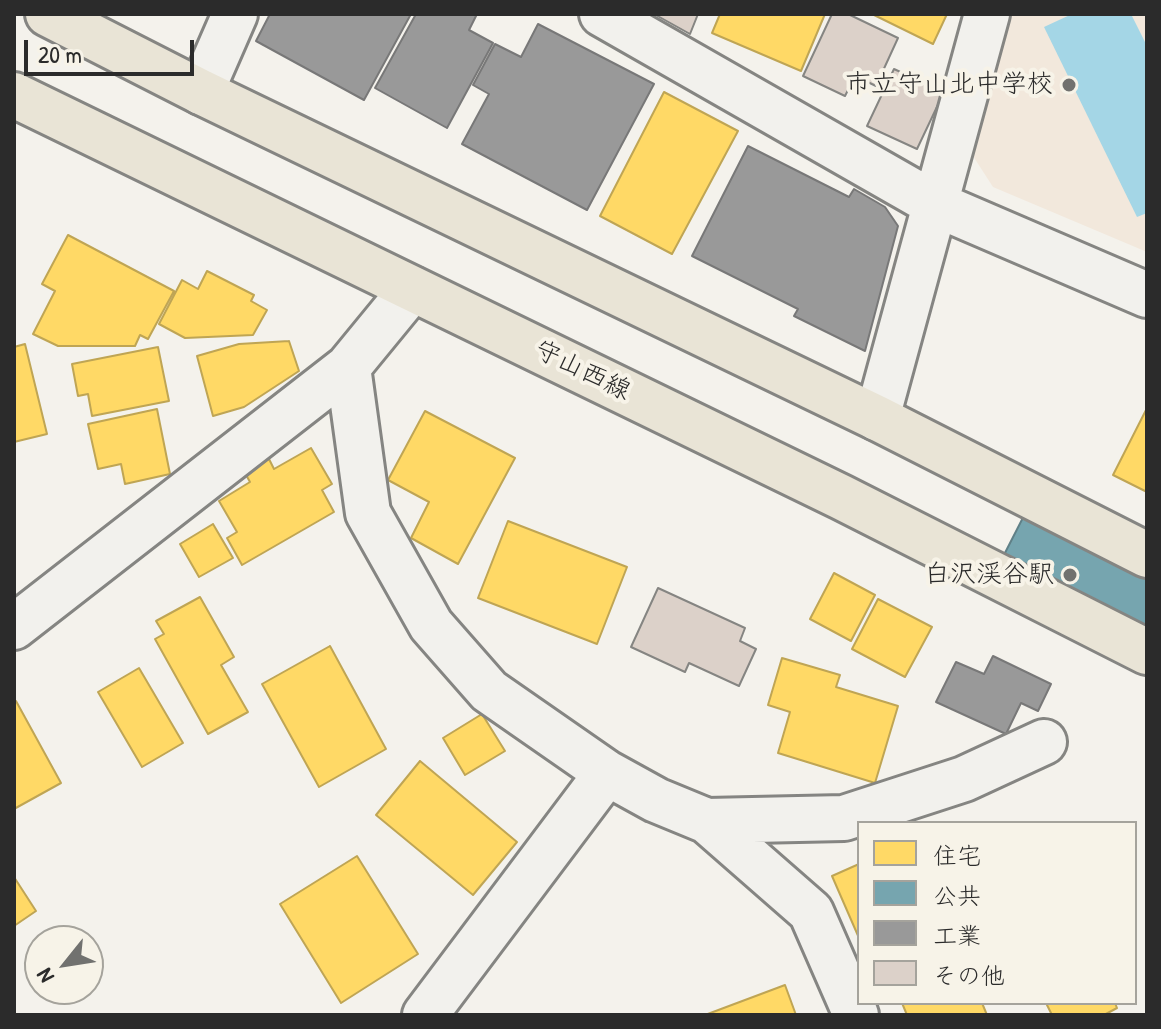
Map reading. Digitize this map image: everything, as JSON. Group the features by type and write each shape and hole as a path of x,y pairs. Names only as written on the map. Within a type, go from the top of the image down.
{"main road":[{"path":"48,14 201,92 877,418 1147,555"},
{"name":"守山西線","path":"14,95 841,497 1147,652"}],"street":[{"path":"201,92 235,14"},
{"path":"602,14 933,203 1147,295"},
{"path":"877,418 933,203 987,14"},
{"path":"14,627 348,367 412,289"},
{"path":"348,367 368,513 431,625 489,691 607,773 656,800 707,821 811,912 856,1015"},
{"path":"707,821 844,818 964,779 1044,742"},
{"path":"425,1015 607,773"}],"shaded area":[{"name":"市立守山北中学校","path":"1011,14 1147,14 1147,252 993,187 973,156"}],"water":[{"path":"1072,14 1131,14 1147,46 1147,213 1137,217 1044,27"}],"building: 住宅":[{"path":"720,14 825,14 801,71 712,33"},
{"path":"872,14 947,14 933,44"},
{"path":"664,92 738,131 672,254 600,216"},
{"path":"68,235 174,291 148,339 140,335 135,346 58,346 33,334 55,291 42,284"},
{"path":"207,271 254,295 251,301 267,310 253,335 185,338 159,324 182,280 198,289"},
{"path":"289,341 299,371 244,407 213,416 197,356 239,344"},
{"path":"25,344 47,434 14,442 14,347"},
{"path":"158,347 169,401 92,416 88,394 78,396 72,364"},
{"path":"1147,408 1147,492 1113,475"},
{"path":"157,409 170,474 125,484 121,464 98,469 88,424"},
{"path":"425,411 515,458 458,564 411,538 429,502 388,480"},
{"path":"311,448 332,484 322,490 334,512 242,565 227,538 237,532 219,501 250,482 245,473 269,459 274,469"},
{"path":"508,521 627,567 597,644 478,598"},
{"path":"213,524 233,558 199,577 180,544"},
{"path":"834,573 875,595 851,641 810,619"},
{"path":"200,597 234,657 221,665 248,712 208,734 155,639 164,634 156,621"},
{"path":"878,599 932,627 905,677 852,649"},
{"path":"330,646 386,749 319,787 262,684"},
{"path":"782,658 840,675 836,687 898,706 875,783 778,753 790,712 768,705"},
{"path":"139,668 183,743 142,767 98,692"},
{"path":"14,702 61,783 14,809"},
{"path":"482,714 505,751 465,775 443,738"},
{"path":"420,761 517,842 473,895 376,815"},
{"path":"357,856 418,954 341,1003 280,904"},
{"path":"857,865 857,933 832,876"},
{"path":"14,877 36,911 14,926"},
{"path":"785,985 796,1015 705,1015"},
{"path":"903,1005 983,1005 987,1015 907,1015"},
{"path":"1047,1005 1116,1005 1117,1008 1104,1015 1052,1015"}],"building: 公共":[{"name":"白沢渓谷駅","path":"1031,502 1147,560 1147,671 986,590"}],"building: 工業":[{"path":"270,14 411,14 364,100 256,41"},
{"path":"416,14 477,14 469,30 493,43 447,128 375,88"},
{"path":"538,24 654,84 587,210 462,144 489,94 473,85 495,44 521,57"},
{"path":"748,146 849,197 854,189 885,207 898,226 865,351 794,316 798,309 692,256"},
{"path":"993,656 1051,684 1038,711 1021,703 1006,734 936,702 956,662 984,674"}],"building: その他":[{"path":"654,14 698,14 690,34"},
{"path":"832,14 848,14 898,38 876,86 855,76 845,96 803,76"},
{"path":"894,69 944,92 917,149 867,126"},
{"path":"658,588 745,628 740,641 756,649 739,686 689,663 685,672 631,647"}],"place":[{"name":"市立守山北中学校","path":"1069,85"},
{"name":"白沢渓谷駅","path":"1070,575"}]}
